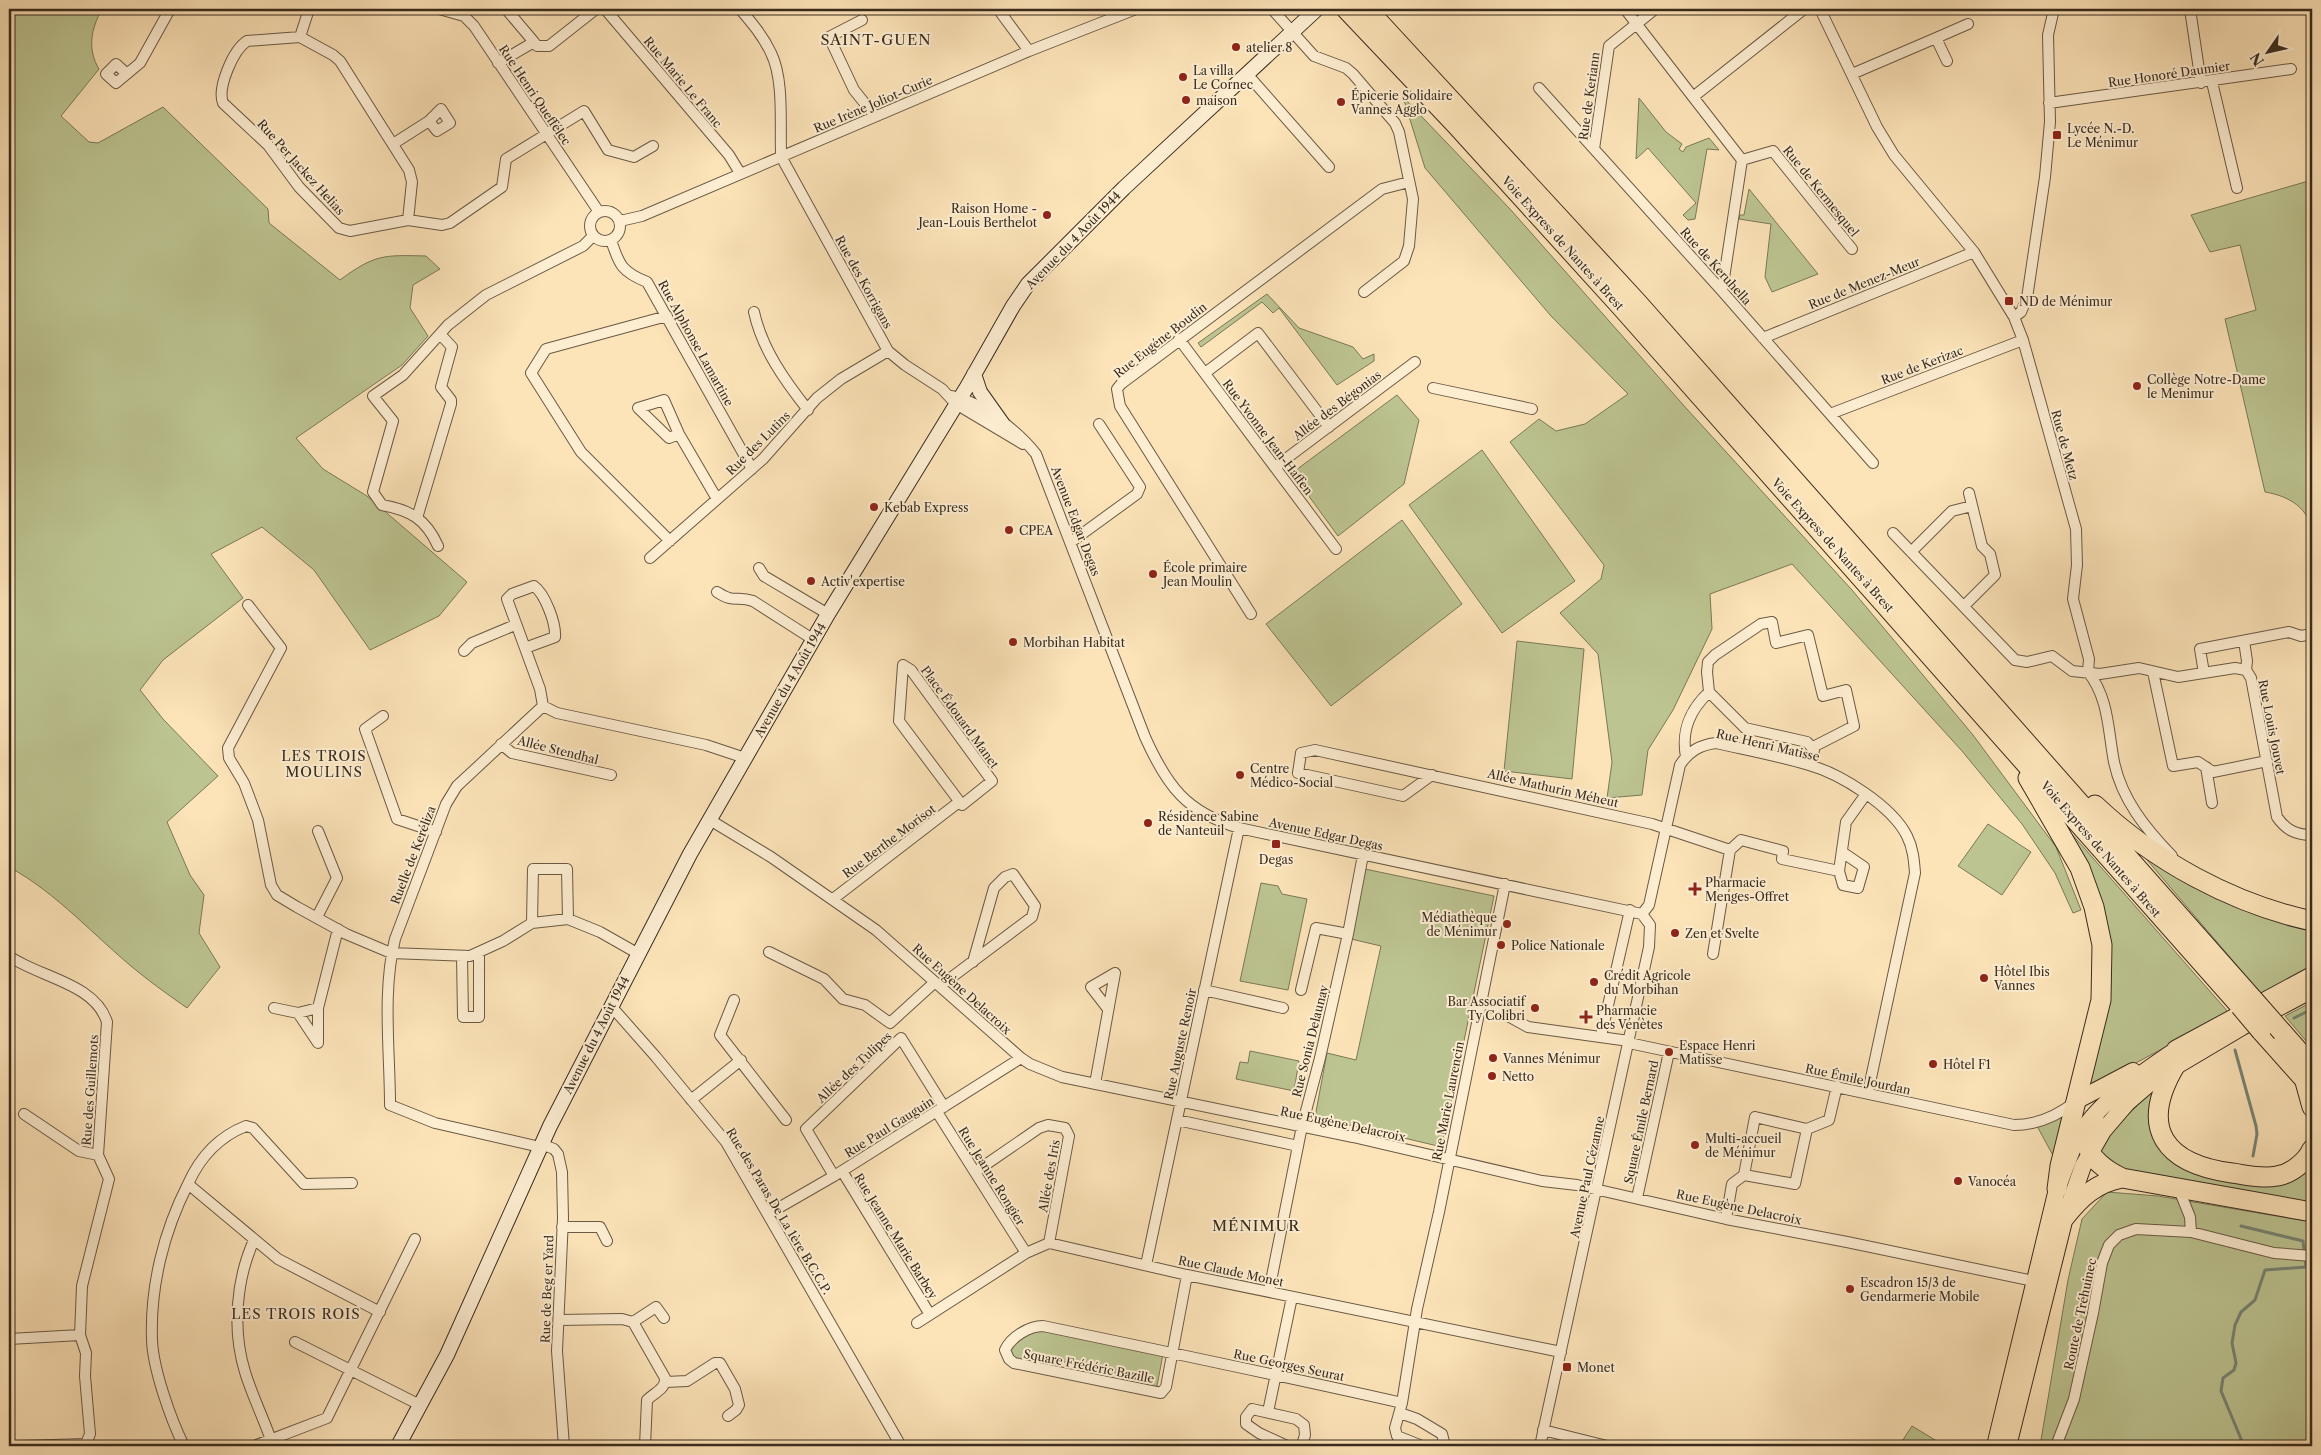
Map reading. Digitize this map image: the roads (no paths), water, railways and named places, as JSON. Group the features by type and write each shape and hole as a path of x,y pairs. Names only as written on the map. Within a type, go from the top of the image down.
{"highway":[{"name":"Voie Express de Nantes à Brest","path":"1346,9 1565,244 2023,750"},
{"name":"Voie Express de Nantes à Brest","path":"1367,9 1624,288 2023,750 2246,1003 2285,1035 2309,1078"},
{"path":"2057,1189 2060,1166 2078,1100 2100,1000 2103,963 2099,926 2080,868 2054,820 2033,790 2023,750 2043,749 2086,796 2124,830 2182,869 2244,900 2271,910 2312,921"},
{"name":"Voie Express de Nantes à Brest","path":"2246,1003 2262,1031 2309,1078"},
{"path":"2285,1035 2302,1044 2312,1054"},
{"path":"2175,1066 2164,1090 2160,1105 2159,1122 2166,1144 2178,1156 2191,1164 2214,1171 2257,1177 2279,1176 2298,1166 2312,1149"},
{"path":"2309,1078 2312,1106"},
{"path":"2094,1118 2087,1140 2090,1152 2108,1170 2122,1178"},
{"path":"2065,1217 2092,1189 2111,1180 2122,1178 2312,1212"}],"main road":[{"path":"2078,1100 2312,975"},
{"path":"1995,1446 2041,1283 2083,1166 2103,1132 2126,1102 2175,1066 2312,990"},
{"path":"2008,1446 2041,1283 2057,1189 2079,1137 2094,1118 2132,1081 2185,1044"}],"street":[{"path":"127,74 144,58 170,9"},
{"path":"309,9 300,37 333,55 340,61 408,170 412,182 408,220 442,226 450,223 502,187 506,159 584,111 608,150 634,157 653,146"},
{"name":"Rue Henri Queffélec","path":"439,9 464,16 474,26 599,212"},
{"path":"506,9 537,46 549,46 596,9"},
{"name":"Rue Marie Le Franc","path":"605,9 729,155 740,173"},
{"path":"740,9 758,29 772,54 778,77 782,156"},
{"path":"998,9 1029,50"},
{"name":"Rue Irène Joliot-Curie","path":"620,221 642,216 1029,50 1136,9"},
{"path":"1272,9 1314,56 1346,68 1353,74 1395,123 1399,132 1413,199 1409,246 1404,261 1364,292"},
{"name":"Avenue du 4 Août 1944","path":"398,1446 447,1355 540,1146 637,954 710,820 828,614 956,399 974,374 1028,284 1124,188 1317,9"},
{"path":"1625,9 1742,160 1722,291"},
{"name":"Rue de Keriann","path":"1594,149 1609,46 1655,9"},
{"path":"1693,97 1804,9"},
{"name":"Rue de Metz","path":"1820,9 1877,127 1894,155 1974,252 2014,317 2023,340 2076,529 2077,565 2072,599 2089,659 2088,672 2096,681 2103,698 2114,763 2130,803 2153,837 2182,869"},
{"path":"2014,317 2025,304 2032,271 2045,177 2050,122 2048,35 2054,9"},
{"path":"2190,9 2207,82 2238,188"},
{"path":"862,20 829,36 854,90 875,116"},
{"path":"1852,74 1968,24"},
{"name":"Rue Per Jackez Helias","path":"300,37 247,41 240,46 221,87 220,94 223,103 268,145 299,187 339,228 350,231 408,220"},
{"path":"1936,38 1946,61"},
{"path":"498,62 534,42"},
{"name":"Rue Honoré Daumier","path":"2049,103 2291,69"},
{"path":"1246,74 1329,167"},
{"name":"Rue de Keruhella","path":"1539,88 1722,291 1873,463"},
{"path":"393,144 429,121"},
{"name":"Rue de Kermesquel","path":"1742,160 1773,151 1852,249"},
{"name":"Rue des Korrigans","path":"782,156 888,351 956,399"},
{"name":"Rue Eugéne Boudin","path":"1251,614 1120,406 1117,389 1179,340 1382,189 1409,182"},
{"path":"609,211 620,221 618,235 611,240 601,241 593,236 590,222 599,212 609,211"},
{"path":"438,546 431,530 417,518 407,511 382,505 373,492 393,421 373,396 402,375 462,312 486,295 583,246 593,236"},
{"name":"Rue Alphonse Lamartine","path":"611,240 622,268 632,276 647,282 752,469"},
{"name":"Rue de Menez-Meur","path":"1763,338 1974,252"},
{"path":"754,312 758,328 771,355 808,410"},
{"path":"667,316 546,349 532,372 581,452 670,541"},
{"path":"1205,373 1258,333 1329,428"},
{"path":"417,518 451,404 451,400 441,387 452,347 440,334"},
{"name":"Rue Yvonne Jean-Haffen","path":"1179,340 1336,549"},
{"name":"Rue de Kerizac","path":"1830,414 2023,340"},
{"name":"Rue des Lutins","path":"650,558 752,469 817,398 841,379 888,351"},
{"name":"Allée des Bégonias","path":"1275,467 1415,362"},
{"path":"974,374 980,392 1002,423"},
{"path":"1433,388 1532,409"},
{"path":"956,399 1015,440 1030,446"},
{"name":"Avenue Edgar Degas","path":"956,399 1002,423 1030,446 1036,454 1158,766 1176,792 1191,806 1207,816 1239,828 1642,914"},
{"path":"1071,542 1137,494 1140,487 1099,424"},
{"path":"678,434 717,499"},
{"path":"1893,533 1964,606 1995,575 1990,554 1982,546 1969,493"},
{"path":"1911,552 1952,511 1972,506"},
{"path":"759,568 764,576 828,614"},
{"path":"525,648 555,637 556,630 540,591 534,586 512,594 507,599 540,689 543,706 557,713 706,745 745,758"},
{"path":"717,592 730,600 746,599 753,602 814,640"},
{"path":"248,605 281,648 228,748 229,758 244,783 258,820 271,885 277,894 308,914 391,954 470,956 503,941 532,923 568,919 600,932 637,954"},
{"name":"Rue Louis Jouvet","path":"1964,606 2015,660 2027,662 2052,656 2072,670 2100,674 2139,668 2178,677 2234,668 2246,670 2251,678 2277,817 2284,827 2293,832 2312,835"},
{"path":"1772,622 1776,643 1808,635 1823,696 1846,690 1854,726 1813,747 1798,739 1745,728 1709,692 1706,672 1708,662 1715,655 1761,624 1772,622"},
{"path":"464,651 472,643 515,625"},
{"path":"2204,673 2200,650 2289,632 2301,636 2312,634"},
{"path":"2244,641 2247,661 2246,670"},
{"name":"Place Édouard Manet","path":"903,665 911,670 992,781 962,805 959,802 900,720 903,665"},
{"path":"2153,672 2172,766 2198,762 2213,772 2266,761"},
{"path":"1642,914 1649,905 1680,765 1686,757 1684,743 1690,714 1709,692"},
{"name":"Ruelle de Keréliza","path":"540,1146 434,1122 390,1105 388,998 391,954 395,939 446,804 457,786 543,706"},
{"path":"383,716 365,729 397,819 436,832"},
{"name":"Allée Stendhal","path":"502,744 512,753 611,775"},
{"name":"Rue Henri Matisse","path":"1686,757 1697,748 1716,744 1811,765 1866,794 1900,824 1913,852 1915,873 1868,1092"},
{"path":"1811,765 1813,747"},
{"name":"Allée Mathurin Méheut","path":"1432,775 1403,796 1298,772 1301,753 1315,750 1432,775 1652,824 1730,850"},
{"path":"2206,767 2212,803"},
{"path":"1842,852 1864,867 1858,888 1843,885 1838,871 1846,822 1866,794"},
{"name":"Rue Berthe Morisot","path":"833,899 959,802"},
{"name":"Rue Eugène Delacroix","path":"710,820 833,899 876,930 1021,1058 1030,1064 1062,1077 1180,1103 1302,1126 1542,1181 1598,1190 1726,1219 1847,1242 2041,1283"},
{"name":"Rue Auguste Renoir","path":"1146,1265 1239,828"},
{"path":"317,917 337,878 318,831"},
{"path":"1713,954 1730,850 1741,840 1783,851 1782,859 1838,871"},
{"name":"Rue Sonia Delaunay","path":"1269,1291 1302,1126 1320,1058 1348,934 1363,855"},
{"path":"532,923 533,869 566,868 568,919"},
{"path":"769,952 824,979 843,999 865,1005 890,1023 938,984 973,962 1032,917 1036,906 1013,874 1005,877 994,888 973,962"},
{"name":"Rue Marie Laurencin","path":"1422,1446 1397,1436 1395,1428 1401,1408 1416,1322 1504,884"},
{"path":"1601,1036 1630,910"},
{"name":"Avenue Paul Cézanne","path":"1540,1446 1598,1190 1649,947 1650,925 1642,914"},
{"path":"1301,990 1316,928 1348,934"},
{"path":"298,1013 318,1043 318,1008 338,929"},
{"path":"462,956 463,1017 479,1016 479,952"},
{"name":"Rue des Guillemots","path":"9,956 58,978 103,1009 107,1022 98,1156 109,1179 82,1286 80,1335 86,1353 85,1376 90,1434 86,1445"},
{"path":"1204,990 1283,1008"},
{"path":"734,1000 720,1035 786,1120"},
{"name":"Rue Émile Jourdan","path":"1481,1001 1528,1027 1601,1036 1669,1052 1868,1092 2014,1125 2024,1125 2047,1118 2078,1100"},
{"name":"Rue des Paras De La 1ère B.C.C.P.","path":"611,1006 726,1142 901,1446"},
{"path":"274,1008 298,1013 318,1008"},
{"path":"1095,1084 1108,1009"},
{"name":"Allée des Tulipes","path":"838,1173 806,1129 901,1038 940,1109"},
{"name":"Square Émile Bernard","path":"1637,1198 1669,1052"},
{"name":"Rue Paul Gauguin","path":"768,1214 838,1173 1021,1058"},
{"path":"691,1100 741,1060"},
{"path":"1726,1219 1732,1184 1744,1175 1755,1118 1807,1129 1829,1120 1837,1086"},
{"name":"Rue Jeanne Rongier","path":"940,1109 975,1172 1026,1253"},
{"path":"24,1114 79,1151 98,1156"},
{"path":"1177,1120 1298,1146"},
{"name":"Allée des Iris","path":"975,1172 1039,1128 1048,1125 1065,1128 1069,1136 1049,1243"},
{"path":"184,1446 173,1424 152,1341 156,1284 165,1238 188,1184 204,1156 219,1140 246,1126 253,1128 304,1184 352,1183"},
{"path":"1744,1175 1795,1184 1807,1129"},
{"name":"Rue de Beg er Yard","path":"540,1146 554,1149 561,1161 562,1227 557,1351 564,1446"},
{"name":"Rue Jeanne Marie Barbey","path":"838,1173 929,1313"},
{"path":"188,1184 278,1259 380,1312"},
{"path":"2178,1187 2190,1217 2191,1232"},
{"path":"562,1227 600,1227 607,1241"},
{"name":"Route de Tréhuinec","path":"2056,1446 2074,1399 2102,1263 2109,1245 2119,1235 2136,1229 2191,1232 2274,1253 2312,1256"},
{"path":"254,1446 327,1418 415,1239"},
{"path":"254,1240 248,1255 238,1306 239,1347 249,1384 271,1440"},
{"path":"917,1323 929,1313 1026,1253 1049,1243"},
{"name":"Rue Claude Monet","path":"1049,1243 1186,1275 1561,1352"},
{"path":"1171,1353 1186,1275"},
{"path":"1268,1412 1292,1297"},
{"path":"633,1322 656,1307 664,1318"},
{"path":"559,1320 622,1319 633,1322 666,1382"},
{"name":"Square Frédéric Bazille","path":"1034,1326 1043,1326 1171,1353 1166,1387 1161,1393 1014,1364 1008,1359 1005,1350 1009,1342 1034,1326"},
{"path":"9,1339 80,1335"},
{"path":"295,1342 420,1405"},
{"name":"Rue Georges Seurat","path":"1171,1353 1276,1374 1401,1408 1442,1434 1444,1442 1442,1446"},
{"path":"645,1446 647,1400 666,1382 687,1381 715,1363 720,1363 735,1389 739,1404 736,1410 728,1416"},
{"path":"1288,1446 1259,1433 1246,1424 1246,1417 1252,1409 1268,1412 1283,1418 1296,1419 1304,1425 1305,1435 1302,1445 1299,1446"},
{"path":"1543,1430 1607,1446"},
{"path":"19,1446 86,1445"}],"waterway":[{"path":"2294,1018 2312,1009"},
{"path":"2235,1050 2256,1126 2257,1134 2253,1156"},
{"path":"2241,1226 2303,1241 2306,1267 2265,1270 2255,1300 2241,1312 2235,1325 2232,1343 2236,1363 2234,1370 2223,1378 2221,1391 2244,1446"}],"place":[{"name":"atelier 8","path":"1236,47"},
{"name":"La villa Le Cornec","path":"1183,77"},
{"name":"maison","path":"1186,100"},
{"name":"Épicerie Solidaire Vannes Agglo","path":"1341,102"},
{"name":"Lycée N.-D. Le Ménimur","path":"2057,135"},
{"name":"Raison Home - Jean-Louis Berthelot","path":"1047,215"},
{"name":"ND de Ménimur","path":"2009,301"},
{"name":"Collège Notre-Dame le Menimur","path":"2137,386"},
{"name":"Kebab Express","path":"874,507"},
{"name":"CPEA","path":"1009,530"},
{"name":"École primaire Jean Moulin","path":"1153,574"},
{"name":"Activ'expertise","path":"811,581"},
{"name":"Morbihan Habitat","path":"1013,642"},
{"name":"Centre Médico-Social","path":"1240,775"},
{"name":"Résidence Sabine de Nanteuil","path":"1148,823"},
{"name":"Degas","path":"1276,844"},
{"name":"Pharmacie Menges-Offret","path":"1695,889"},
{"name":"Médiathèque de Ménimur","path":"1507,924"},
{"name":"Zen et Svelte","path":"1675,933"},
{"name":"Police Nationale","path":"1501,945"},
{"name":"Hôtel Ibis Vannes","path":"1984,978"},
{"name":"Crédit Agricole du Morbihan","path":"1594,982"},
{"name":"Bar Associatif Ty Colibri","path":"1535,1008"},
{"name":"Pharmacie des Vénètes","path":"1586,1017"},
{"name":"Espace Henri Matisse","path":"1669,1052"},
{"name":"Vannes Ménimur","path":"1493,1058"},
{"name":"Hôtel F1","path":"1933,1064"},
{"name":"Netto","path":"1492,1076"},
{"name":"Multi-accueil de Ménimur","path":"1695,1145"},
{"name":"Vanocéa","path":"1958,1181"},
{"name":"Escadron 15/3 de Gendarmerie Mobile","path":"1850,1289"},
{"name":"Monet","path":"1567,1367"}],"district":[{"name":"SAINT-GUEN","path":"876,39"},
{"name":"LES TROIS MOULINS","path":"324,764"},
{"name":"MÉNIMUR","path":"1256,1225"},
{"name":"LES TROIS ROIS","path":"296,1314"}]}
